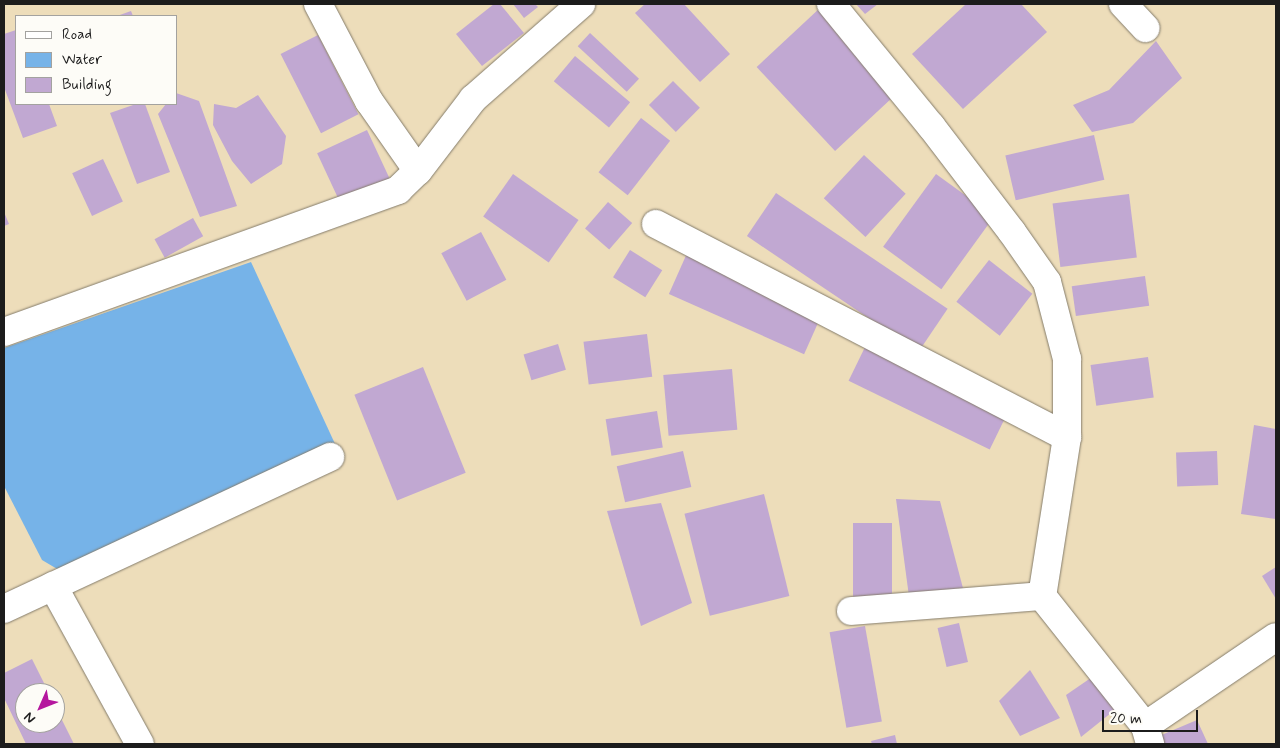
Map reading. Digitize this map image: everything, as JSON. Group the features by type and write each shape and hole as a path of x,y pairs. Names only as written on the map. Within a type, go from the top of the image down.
{"street":[{"path":"318,4 369,101 418,172"},
{"path":"4,332 398,190 418,172 472,99 581,4"},
{"path":"831,4 931,126 1012,232 1047,282 1067,359 1067,436 1042,596 1148,735 1276,636"},
{"path":"1123,4 1145,28"},
{"path":"656,224 1067,436"},
{"path":"4,608 330,457"},
{"path":"53,586 140,744"},
{"path":"851,611 1042,596"}],"water":[{"path":"251,262 336,446 64,573 42,560 4,486 4,348"}],"building":[{"path":"494,4 500,4 524,33 482,66 456,34"},
{"path":"513,4 535,4 538,7 524,18"},
{"path":"645,4 684,4 730,54 700,82 635,13"},
{"path":"856,4 878,4 865,14"},
{"path":"966,4 1021,4 1047,32 963,109 912,54"},
{"path":"821,7 899,91 835,151 757,67"},
{"path":"131,11 133,15 120,15"},
{"path":"15,30 15,105 49,105 57,126 23,138 4,87 4,34"},
{"path":"590,33 639,79 627,92 578,46"},
{"path":"318,35 358,114 321,133 281,54"},
{"path":"1156,41 1182,78 1133,123 1092,132 1073,105 1109,90"},
{"path":"575,56 630,102 609,128 554,81"},
{"path":"673,81 700,108 676,132 649,105"},
{"path":"178,94 199,101 237,206 200,217 158,114 165,105 178,105"},
{"path":"258,95 286,136 282,164 251,184 232,161 213,125 214,104 236,108"},
{"path":"133,105 145,105 170,172 137,184 110,113"},
{"path":"641,118 670,141 628,195 599,172"},
{"path":"367,130 390,179 340,202 317,153"},
{"path":"1094,135 1104,180 1016,200 1005,155"},
{"path":"864,155 906,194 865,237 824,198"},
{"path":"103,159 123,202 92,216 72,173"},
{"path":"513,174 579,220 549,262 483,217"},
{"path":"936,174 994,216 941,289 883,247"},
{"path":"776,193 948,309 919,352 747,236"},
{"path":"1129,194 1137,258 1060,267 1053,203"},
{"path":"608,202 632,223 609,249 585,228"},
{"path":"4,212 9,224 4,226"},
{"path":"193,218 203,236 165,258 155,239"},
{"path":"481,232 506,280 467,301 441,253"},
{"path":"630,250 662,270 645,297 613,277"},
{"path":"688,251 823,311 804,354 669,294"},
{"path":"989,260 1032,294 1000,336 956,302"},
{"path":"1145,276 1149,306 1076,316 1072,286"},
{"path":"647,334 652,377 589,384 583,342"},
{"path":"867,343 1008,412 990,450 849,381"},
{"path":"558,344 566,370 531,380 524,355"},
{"path":"1148,357 1154,398 1096,406 1091,365"},
{"path":"423,367 466,473 397,500 354,395"},
{"path":"732,369 737,430 669,436 663,375"},
{"path":"657,411 663,448 611,456 606,419"},
{"path":"1254,425 1276,429 1276,519 1241,514"},
{"path":"683,451 691,487 625,502 617,466"},
{"path":"1217,451 1218,485 1177,486 1176,452"},
{"path":"764,494 789,596 710,616 684,514"},
{"path":"896,499 940,501 964,592 910,604"},
{"path":"661,503 692,603 641,626 607,511"},
{"path":"853,523 892,523 892,597 853,597"},
{"path":"1276,567 1276,599 1262,576"},
{"path":"959,623 968,662 947,667 938,628"},
{"path":"865,626 882,722 846,728 830,632"},
{"path":"32,659 44,683 15,683 15,721 4,698 4,673"},
{"path":"1030,670 1060,718 1020,736 999,701"},
{"path":"1098,673 1121,705 1081,737 1066,695"},
{"path":"1197,720 1208,744 1154,744 1152,739"},
{"path":"65,726 74,744 26,744 21,733 65,733"},
{"path":"895,735 897,744 872,744 871,741"}]}
